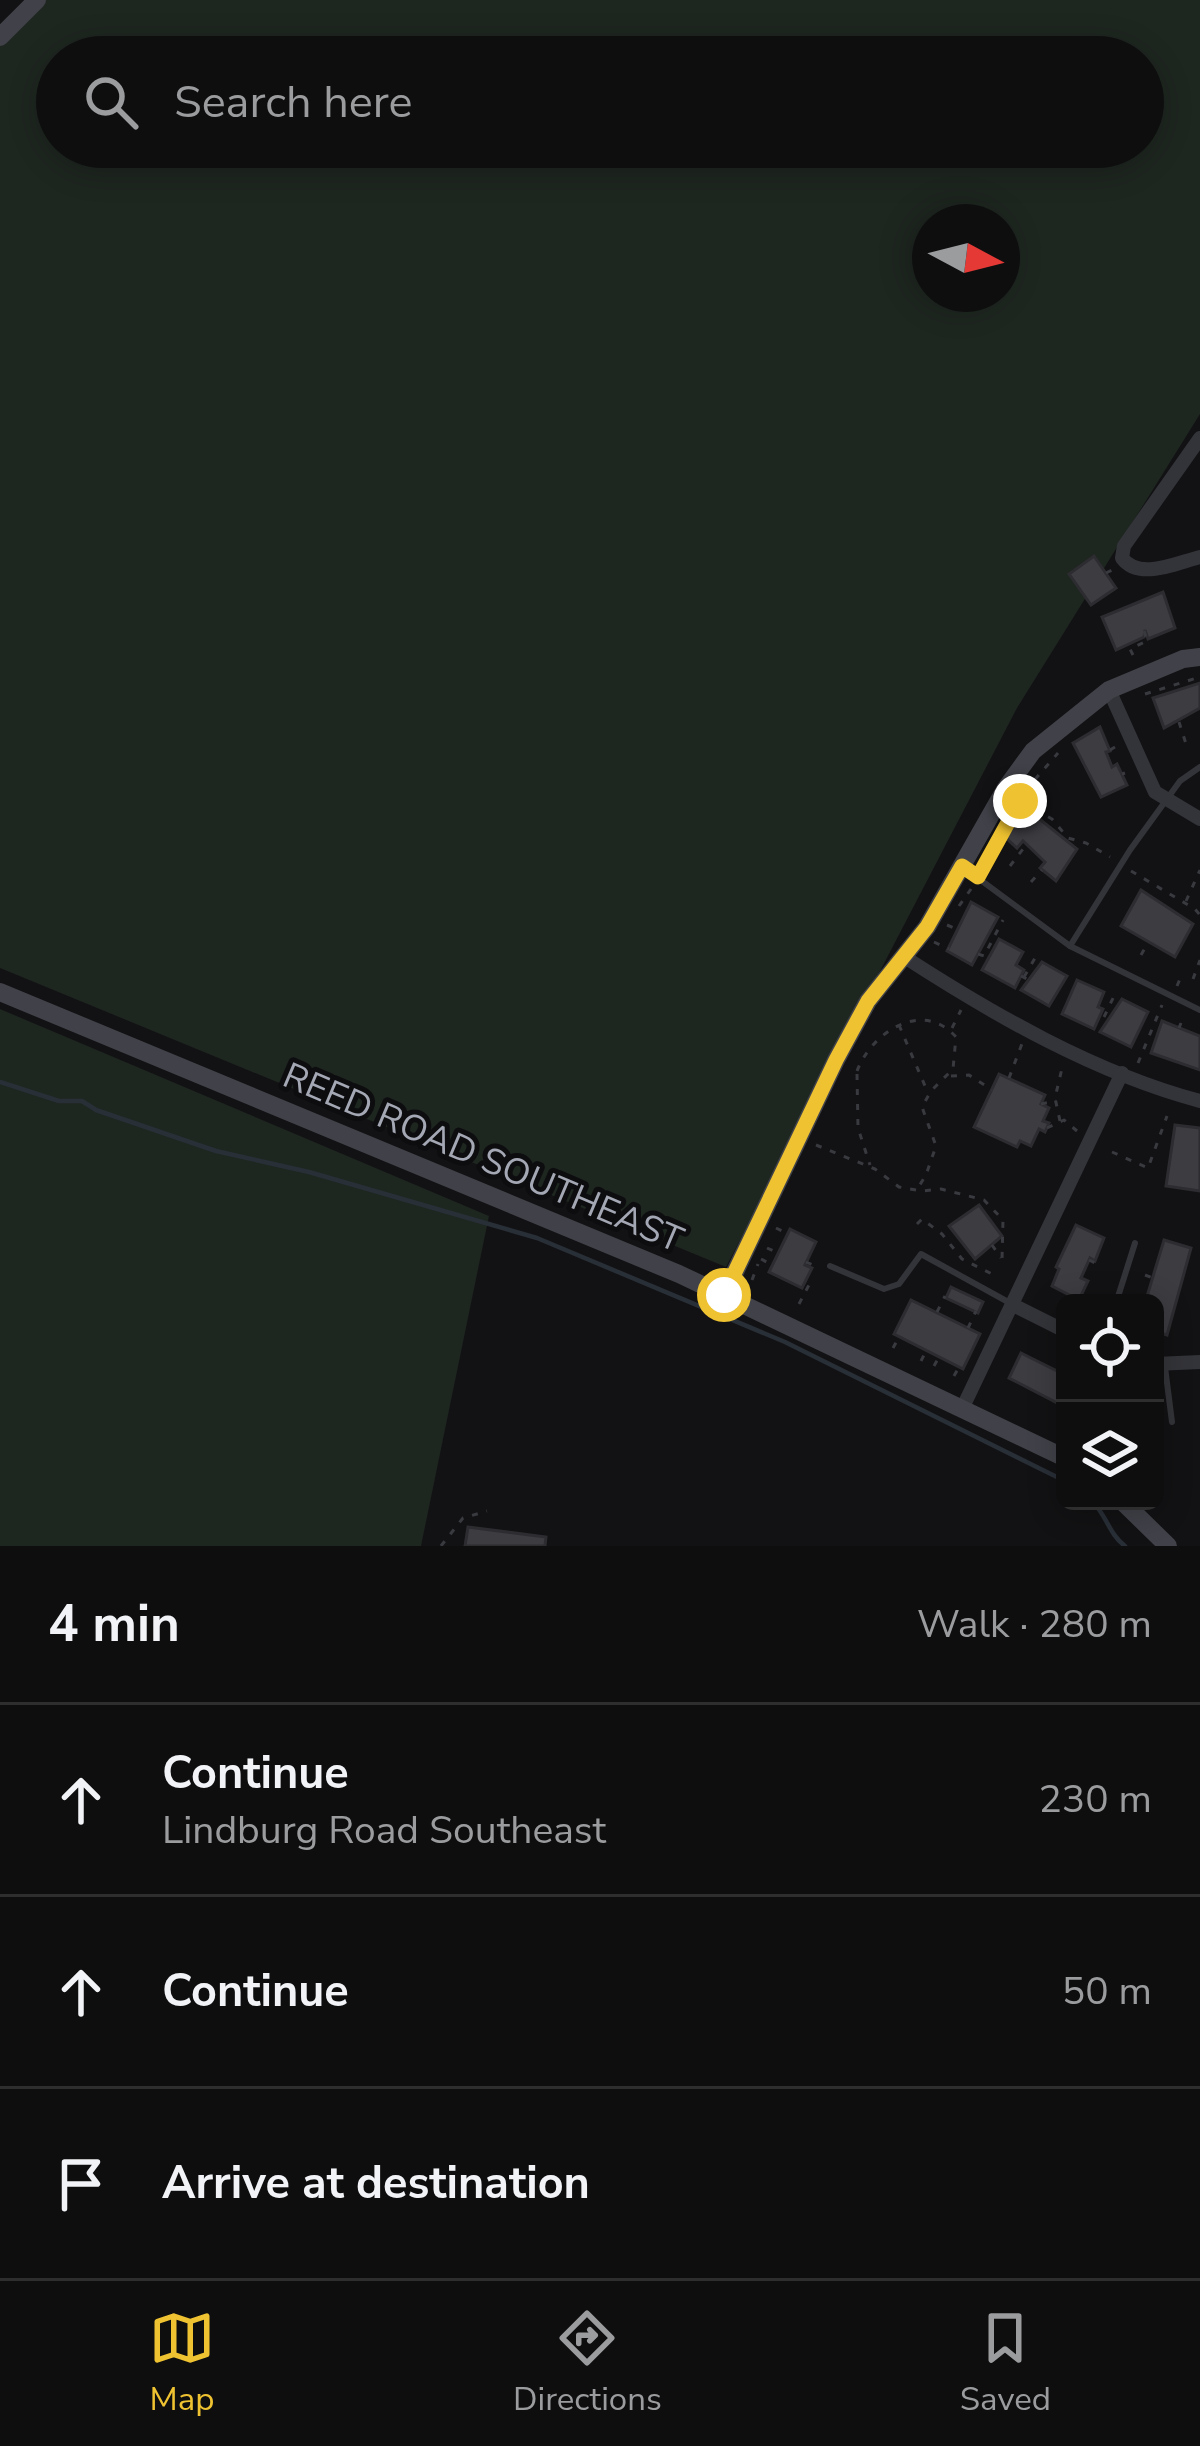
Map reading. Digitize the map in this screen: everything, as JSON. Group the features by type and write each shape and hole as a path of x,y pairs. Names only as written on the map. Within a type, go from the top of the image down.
{"street":[{"path":"0,38 37,0"},
{"path":"1200,438 1124,546 1122,558 1133,569 1145,570 1200,557"},
{"path":"724,1295 868,1001 970,871 1006,788 1033,751 1183,659 1200,657"},
{"path":"1113,699 1155,792 1200,819"},
{"path":"903,956 967,998 1027,1029 1200,1101"},
{"name":"REED ROAD SOUTHEAST","path":"0,992 724,1295 1056,1454"},
{"path":"962,1407 1129,1071"},
{"path":"1013,1305 1056,1326"},
{"path":"1164,1364 1200,1362"},
{"path":"1131,1510 1168,1546"}],"lane":[{"path":"1070,946 1182,778 1200,767"},
{"path":"970,871 1070,946 1200,1010"},
{"path":"1119,1294 1136,1243"},
{"path":"830,1267 884,1289 898,1284 921,1254 1013,1305"},
{"path":"1164,1383 1172,1422"}],"path":[{"path":"1133,655 1130,649 1147,641 1144,631"},
{"path":"1113,699 1167,690 1200,678"},
{"path":"1179,722 1187,747"},
{"path":"959,930 945,924 970,871 1061,749"},
{"path":"1020,801 1052,819 1068,838 1110,857"},
{"path":"1010,866 1026,845"},
{"path":"1126,868 1200,915"},
{"path":"1031,882 1042,870"},
{"path":"1185,903 1200,870"},
{"path":"1168,907 1173,897"},
{"path":"978,954 984,956 1003,920"},
{"path":"925,950 932,941 949,949"},
{"path":"1141,955 1148,943"},
{"path":"1024,978 1038,953"},
{"path":"1192,979 1200,960"},
{"path":"1177,988 1182,974"},
{"path":"1104,1017 1115,994"},
{"path":"951,1030 967,998"},
{"path":"1129,1071 1164,1000"},
{"path":"856,1071 877,1036 899,1025 922,1022 951,1030 958,1045 949,1077"},
{"path":"899,1025 928,1094"},
{"path":"1009,1078 1027,1029"},
{"path":"855,1047 858,1128 870,1167"},
{"path":"1069,1049 1056,1101 1060,1120 1076,1129 1084,1155"},
{"path":"916,1190 936,1146 921,1113 928,1094 949,1077 969,1075 992,1090"},
{"path":"1041,1104 1056,1101"},
{"path":"1112,1152 1148,1168 1167,1116"},
{"path":"1047,1127 1060,1120"},
{"path":"814,1144 870,1167 899,1187 941,1189 984,1200 1003,1220 1002,1260 992,1245"},
{"path":"916,1224 922,1219 962,1259 994,1275"},
{"path":"774,1227 788,1234"},
{"path":"765,1247 778,1253"},
{"path":"760,1258 772,1265"},
{"path":"1089,1260 1099,1265"},
{"path":"806,1262 817,1267"},
{"path":"1145,1275 1153,1278"},
{"path":"799,1304 811,1281"},
{"path":"937,1312 945,1296"},
{"path":"968,1328 976,1311"},
{"path":"893,1348 899,1337"},
{"path":"921,1361 926,1351"},
{"path":"934,1366 939,1357"},
{"path":"954,1376 959,1367"},
{"path":"441,1546 463,1518 488,1511"}],"shaded area":[{"path":"34,0 1200,0 1200,414 1017,708 726,1267 0,968 0,36"},
{"path":"0,1009 489,1216 421,1546 0,1546"}],"building":[{"path":"1094,556 1116,588 1091,605 1069,574"},
{"path":"1163,592 1175,628 1148,639 1145,630 1144,637 1116,650 1102,617"},
{"path":"1200,683 1200,708 1164,728 1153,698"},
{"path":"1100,727 1112,767 1117,764 1127,785 1101,797 1073,743"},
{"path":"1027,809 1077,849 1056,881 1040,868 1045,862 1023,841 1017,848 1005,837"},
{"path":"1141,890 1193,924 1175,957 1121,926"},
{"path":"971,902 998,917 972,965 947,951"},
{"path":"999,939 1023,952 1016,965 1024,970 1015,988 982,970"},
{"path":"1042,962 1067,976 1049,1006 1021,990"},
{"path":"1077,980 1104,992 1094,1029 1062,1014"},
{"path":"1122,999 1148,1012 1131,1047 1100,1032"},
{"path":"1162,1021 1200,1036 1200,1070 1151,1053"},
{"path":"999,1074 1045,1095 1041,1104 1049,1108 1043,1121 1049,1123 1045,1132 1039,1129 1031,1146 1020,1141 1017,1147 974,1127"},
{"path":"1175,1125 1200,1128 1200,1191 1166,1186"},
{"path":"979,1205 1002,1236 975,1259 949,1226"},
{"path":"1076,1225 1104,1238 1095,1261 1090,1258 1081,1278 1088,1281 1082,1294 1067,1294 1052,1286"},
{"path":"790,1229 816,1242 805,1265 812,1268 802,1288 769,1272"},
{"path":"1164,1240 1191,1248 1167,1335 1164,1294 1148,1294"},
{"path":"951,1287 983,1302 978,1313 946,1298"},
{"path":"911,1300 980,1334 963,1369 894,1334"},
{"path":"1021,1353 1056,1370 1056,1402 1009,1378"},
{"path":"468,1527 546,1537 545,1546 465,1546"}],"waterway":[{"path":"0,1082 59,1101 82,1101 216,1151 309,1172 537,1238 785,1342 1056,1477"},
{"path":"1099,1510 1125,1546"}],"route":[{"path":"724,1295 868,1001 927,927 962,866 978,877 1020,801"}]}
